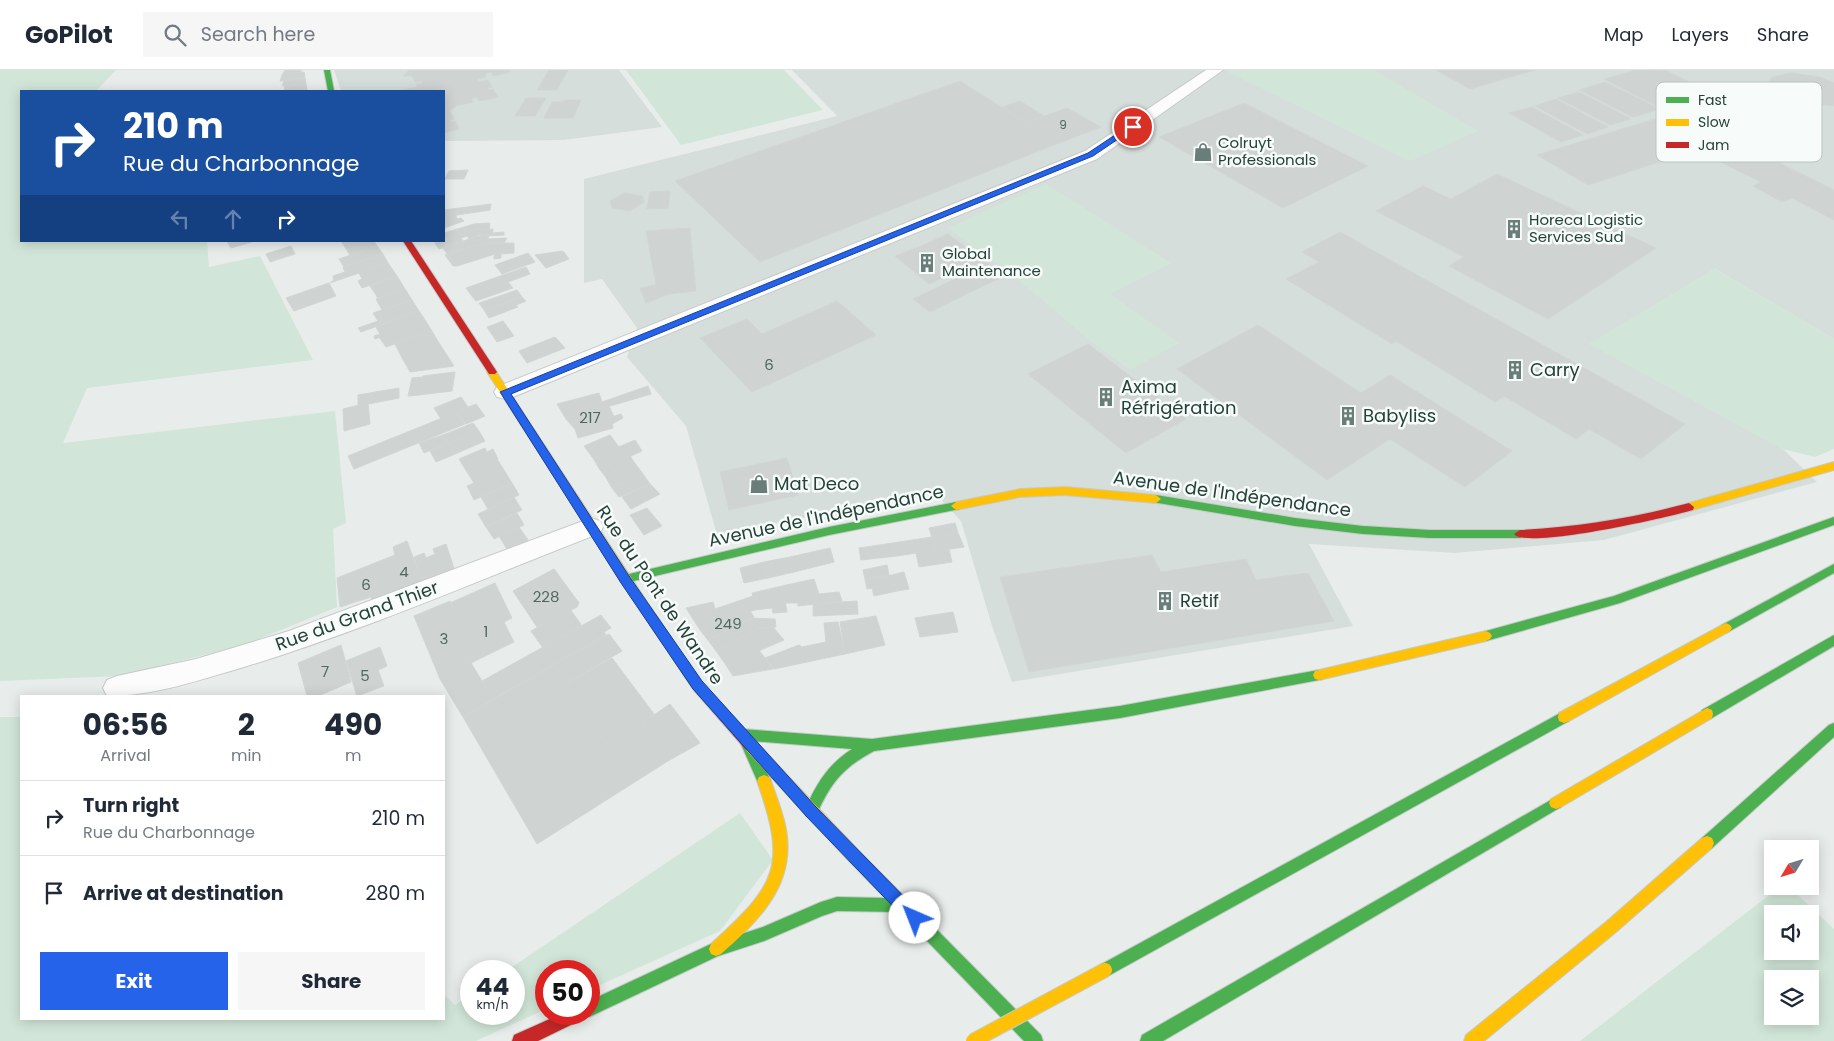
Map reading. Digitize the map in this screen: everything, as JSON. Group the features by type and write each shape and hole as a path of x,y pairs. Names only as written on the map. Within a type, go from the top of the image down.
{"main road":[{"path":"327,70 331,90"},
{"name":"Rue du Pont de Wandre","path":"408,242 625,579 697,685 811,812 1035,1041"},
{"name":"Avenue de l'Indépendance","path":"625,579 656,570 829,532 1020,493 1066,491 1114,494 1218,506 1340,528 1443,536 1566,532 1658,516 1834,466"},
{"path":"716,949 762,906 774,889 783,860 784,841 780,825 743,735 872,745 1120,712 1285,683 1530,625 1616,600 1834,522"},
{"path":"973,1041 1834,568"},
{"path":"1148,1041 1834,640"},
{"path":"1472,1041 1697,854 1834,729"},
{"path":"811,812 821,784 832,771 849,756 872,745"},
{"path":"600,1004 716,949 764,934 821,909 838,904 859,903 903,906"},
{"path":"520,1041 554,1025"}],"street":[{"path":"505,392 1091,155 1216,70"},
{"name":"Rue du Grand Thier","path":"118,688 196,670 293,641 592,527"}],"shaded area":[{"path":"334,70 619,70 662,127 564,140 445,141 445,90 341,90"},
{"path":"792,70 1834,70 1834,339 1715,269 1590,344 1783,449 1817,482 1604,540 1455,553 1309,544 1353,626 1012,682 992,626 961,521 934,492 717,535 686,426 627,357 637,328 602,279 584,283 584,179 837,116"}],"green space":[{"path":"0,70 116,70 97,90 20,90 20,242 207,242 209,267 260,256 313,360 87,388 63,443 335,411 346,523 333,529 337,607 247,644 121,676 0,681"},
{"path":"626,70 784,70 823,110 681,145"},
{"path":"1231,70 1373,70 1478,131 1410,161 1228,72"},
{"path":"1046,184 1171,263 1110,294 1179,343 1130,370 1087,338 1014,276 948,228"},
{"path":"1715,269 1834,339 1834,449 1815,457 1783,449 1589,344"},
{"path":"0,717 20,717 20,1020 445,1020 445,995 455,1005 460,1002 460,1025 511,1025 476,1041 0,1041"},
{"path":"740,813 773,860 720,931 600,985 600,960 535,960 535,1014 525,1019 525,960 522,960"},
{"path":"1769,895 1798,895 1808,905 1764,905 1764,960 1819,960 1819,915 1834,929 1834,1041 1580,1041"}],"building":[{"path":"285,70 302,70 300,73 282,75"},
{"path":"409,70 509,70 510,72 493,76 491,72 485,74 486,77 477,79 479,82 488,80 492,87 488,88 489,90 493,89 498,97 479,101 477,97 471,99 473,102 456,106 450,111 454,119 450,120 451,122 455,121 459,129 445,133 445,90 402,90 417,87 416,84 423,83 422,81 415,82 412,76 403,76"},
{"path":"549,70 568,70 557,90 537,90"},
{"path":"1436,70 1535,70 1470,89"},
{"path":"1636,70 1665,70 1690,82 1656,82 1656,105 1604,79"},
{"path":"304,72 305,78 280,81 282,75"},
{"path":"1791,73 1820,77 1834,83 1834,106 1822,105 1822,82 1770,82 1772,77"},
{"path":"305,78 306,84 282,86 284,81"},
{"path":"960,81 1059,143 760,262 675,181"},
{"path":"1605,82 1656,107 1656,110 1633,117 1579,90"},
{"path":"306,84 307,90 284,90 285,86"},
{"path":"1579,92 1631,119 1610,125 1558,98"},
{"path":"526,98 546,98 535,116 515,116"},
{"path":"1556,99 1608,127 1587,134 1535,106"},
{"path":"564,100 581,100 573,118 544,118 552,102 563,102"},
{"path":"1020,101 1044,116 1026,123 1002,107"},
{"path":"1244,103 1368,166 1283,208 1159,137"},
{"path":"1532,107 1583,135 1561,142 1509,113"},
{"path":"1067,108 1101,127 1059,143 1026,123"},
{"path":"1656,119 1656,162 1659,162 1588,185 1537,155"},
{"path":"1721,162 1777,162 1826,186 1782,202 1753,186 1761,182"},
{"path":"468,170 464,179 445,179 449,171"},
{"name":"Horeca Logistic Services Sud","path":"1497,174 1656,248 1548,319 1449,266 1464,257 1376,211 1423,186 1451,199"},
{"path":"1826,186 1834,190 1834,220 1792,198"},
{"path":"670,191 668,208 647,209 650,192"},
{"path":"624,193 642,196 644,202 630,211 612,208 610,201"},
{"path":"491,204 490,210 445,217 445,210"},
{"path":"455,213 457,219 461,218 464,221 445,228 445,217"},
{"path":"490,223 489,229 476,230 445,241 445,233 474,224"},
{"path":"690,228 696,291 669,294 646,303 640,288 656,285 646,231"},
{"path":"493,229 493,233 504,232 504,235 481,236 481,234 469,239 467,236 461,238 463,241 439,249 435,243 445,242 445,240 476,230"},
{"name":"Carry","path":"1340,232 1685,424 1641,459 1589,429 1576,439 1504,396 1495,402 1396,341 1392,344 1286,279 1319,262 1302,252"},
{"path":"948,234 1005,276 983,286 926,244"},
{"path":"489,235 488,239 507,238 504,243 483,243 447,254 443,248 478,236"},
{"path":"228,242 252,242 231,248"},
{"path":"342,242 375,242 377,246 350,255"},
{"path":"483,243 514,243 514,253 501,254 501,258 494,259 494,254 457,266 453,266 445,255"},
{"name":"Global Maintenance","path":"926,244 960,270 929,284 895,256"},
{"path":"291,246 295,254 270,262 266,254"},
{"path":"377,246 383,254 344,267 339,259"},
{"path":"563,251 569,259 546,268 535,255"},
{"path":"528,253 535,262 502,274 495,265"},
{"path":"383,254 388,263 330,283 334,280 333,276 345,272 343,267"},
{"path":"388,263 397,276 362,288 358,281 362,279 359,273"},
{"path":"526,267 530,274 471,295 466,288"},
{"path":"966,274 983,286 930,312 913,299"},
{"path":"397,276 405,289 378,298 370,286"},
{"path":"508,282 513,288 476,301 471,295"},
{"path":"329,283 336,296 294,311 286,298"},
{"path":"405,289 412,300 382,310 376,299"},
{"path":"517,290 522,297 484,310 479,303"},
{"path":"522,297 526,301 516,305 518,307 489,318 484,310"},
{"path":"412,300 419,311 361,332 358,328 378,321 373,313"},
{"path":"837,301 876,335 752,392 700,338 747,319 762,334"},
{"path":"419,311 425,320 375,339 374,336 380,334 376,327"},
{"path":"425,320 432,331 386,347 379,337"},
{"path":"503,321 514,336 497,342 487,327"},
{"name":"Babyliss","path":"1258,325 1361,393 1390,375 1512,451 1465,487 1390,439 1327,480 1177,369"},
{"path":"432,331 437,340 400,354 395,344"},
{"path":"555,337 565,348 527,363 519,351"},
{"path":"437,340 454,366 410,372 400,354"},
{"name":"Axima Réfrigération","path":"1088,344 1186,419 1126,453 1028,374"},
{"path":"455,372 452,391 419,395 423,376"},
{"path":"423,377 419,395 408,396 412,378"},
{"path":"648,386 651,394 566,419 557,404 599,393 602,402"},
{"path":"399,388 399,398 358,406 358,395"},
{"path":"461,397 468,407 441,419 434,408"},
{"path":"368,403 370,424 344,431 343,409"},
{"path":"476,404 485,416 466,424 457,412"},
{"path":"609,406 614,417 575,429 566,419"},
{"path":"457,412 465,424 354,469 348,456"},
{"path":"621,414 623,418 612,424 613,428 578,438 575,429"},
{"path":"473,423 479,431 448,443 443,435"},
{"path":"479,431 485,441 455,454 448,443"},
{"path":"443,435 448,443 424,453 419,443"},
{"path":"610,435 619,447 593,458 584,446"},
{"path":"635,440 642,451 600,470 593,458"},
{"path":"448,443 455,454 436,462 430,451"},
{"path":"485,448 487,452 493,449 498,459 467,472 459,459"},
{"path":"630,456 634,462 605,476 600,470"},
{"name":"Mat Deco","path":"787,458 798,495 729,510 720,472"},
{"path":"497,459 504,470 474,483 467,472"},
{"path":"634,462 643,474 612,488 605,476"},
{"path":"504,470 512,483 474,500 467,486"},
{"path":"643,474 650,484 619,497 612,488"},
{"path":"512,483 519,495 488,509 481,497"},
{"path":"650,484 660,494 631,509 622,497"},
{"path":"514,497 522,510 486,527 478,514"},
{"path":"647,508 662,526 644,535 630,515"},
{"path":"517,513 524,525 494,539 486,527"},
{"path":"955,523 958,533 932,537 929,528"},
{"path":"519,527 528,540 507,549 499,536"},
{"path":"958,533 964,547 936,551 932,537"},
{"path":"932,537 936,551 916,553 912,540"},
{"path":"912,540 916,553 897,556 893,543"},
{"path":"407,541 422,582 398,592 385,559 395,555 393,547"},
{"path":"893,543 897,556 861,560 859,548"},
{"path":"446,544 455,571 422,582 414,557 424,553 426,558 435,554 433,549"},
{"path":"830,548 834,562 794,572 790,557"},
{"path":"949,549 952,562 919,567 916,553"},
{"name":"Retif","path":"1152,555 1161,572 1246,559 1256,580 1308,573 1334,621 1029,672 1000,577"},
{"path":"790,557 794,572 768,578 764,562"},
{"path":"385,559 398,592 372,602 371,597 340,607 337,578"},
{"path":"764,562 768,578 744,583 740,568"},
{"path":"887,565 889,575 865,579 863,570"},
{"path":"554,569 579,603 577,607 537,627 513,591"},
{"path":"904,572 909,589 897,591 892,575"},
{"path":"892,575 895,584 867,589 865,579"},
{"path":"814,579 819,594 839,592 842,601 798,606 798,603 785,603 782,586"},
{"path":"495,583 512,618 504,622 514,642 475,661 450,603"},
{"path":"895,584 897,591 874,596 872,588"},
{"path":"782,586 787,612 773,613 772,608 755,610 700,630 686,608 713,602 715,609 753,596 752,593"},
{"path":"450,601 475,661 440,679 414,616"},
{"path":"857,601 858,614 813,616 813,604"},
{"path":"570,609 582,626 543,648 531,631"},
{"path":"750,611 754,617 708,640 700,630"},
{"path":"953,612 958,632 920,637 915,618"},
{"path":"601,615 611,628 604,632 606,635 493,699 482,681"},
{"path":"876,616 885,645 845,654 840,622"},
{"path":"752,618 775,619 776,627 758,628 716,651 708,640"},
{"path":"838,622 845,654 774,669 765,658 799,645 802,647 826,642 824,623"},
{"path":"773,627 784,640 726,665 716,651 758,628"},
{"path":"609,634 622,651 565,684 553,665"},
{"path":"341,645 351,682 320,695 307,695 298,663"},
{"path":"380,647 387,666 378,670 384,686 357,695 346,661"},
{"path":"759,650 773,669 733,676 726,665"},
{"path":"612,658 654,714 607,744 565,684"},
{"path":"471,663 493,699 463,717 440,679"},
{"path":"553,665 607,744 641,724 668,761 537,844 463,717"},
{"path":"670,704 700,743 668,761 641,724"}],"traffic: fast":[{"path":"327,70 331,90"},
{"path":"1156,499 1341,528 1430,534 1520,534"},
{"path":"625,579 829,531 956,506"},
{"path":"1486,636 1616,600 1834,521"},
{"path":"1726,628 1834,568"},
{"path":"1707,714 1834,640"},
{"path":"764,781 743,735 872,745 1120,712 1319,675"},
{"path":"1105,970 1564,717"},
{"path":"1707,843 1834,729"},
{"path":"811,812 827,779 834,771 841,764 872,745"},
{"path":"1148,1041 1556,803"},
{"path":"854,856 1035,1041"},
{"path":"600,1004 716,949 764,934 821,909 837,904 903,905"}],"traffic: slow":[{"path":"492,372 647,611"},
{"path":"1689,507 1834,466"},
{"path":"956,506 1020,493 1065,491 1156,499"},
{"path":"1564,717 1726,628"},
{"path":"1319,675 1486,636"},
{"path":"1556,803 1707,714"},
{"path":"751,746 854,856"},
{"path":"716,949 756,911 769,893 778,875 781,856 780,835 775,810 764,781"},
{"path":"1472,1041 1611,927 1707,843"},
{"path":"973,1041 1105,970"}],"traffic: jam":[{"path":"408,242 492,372"},
{"path":"1520,534 1605,526 1689,507"},
{"path":"647,611 697,685 751,746"},
{"path":"520,1041 554,1025"}],"place":[{"name":"Colruyt Professionals","path":"1203,152"},
{"name":"Horeca Logistic Services Sud","path":"1514,229"},
{"name":"Global Maintenance","path":"927,263"},
{"name":"Carry","path":"1515,370"},
{"name":"Axima Réfrigération","path":"1106,397"},
{"name":"Babyliss","path":"1348,416"},
{"name":"Mat Deco","path":"759,484"},
{"name":"Retif","path":"1165,601"}],"route":[{"path":"915,918 811,812 697,685 625,579 505,392 1091,155 1133,127"}]}
